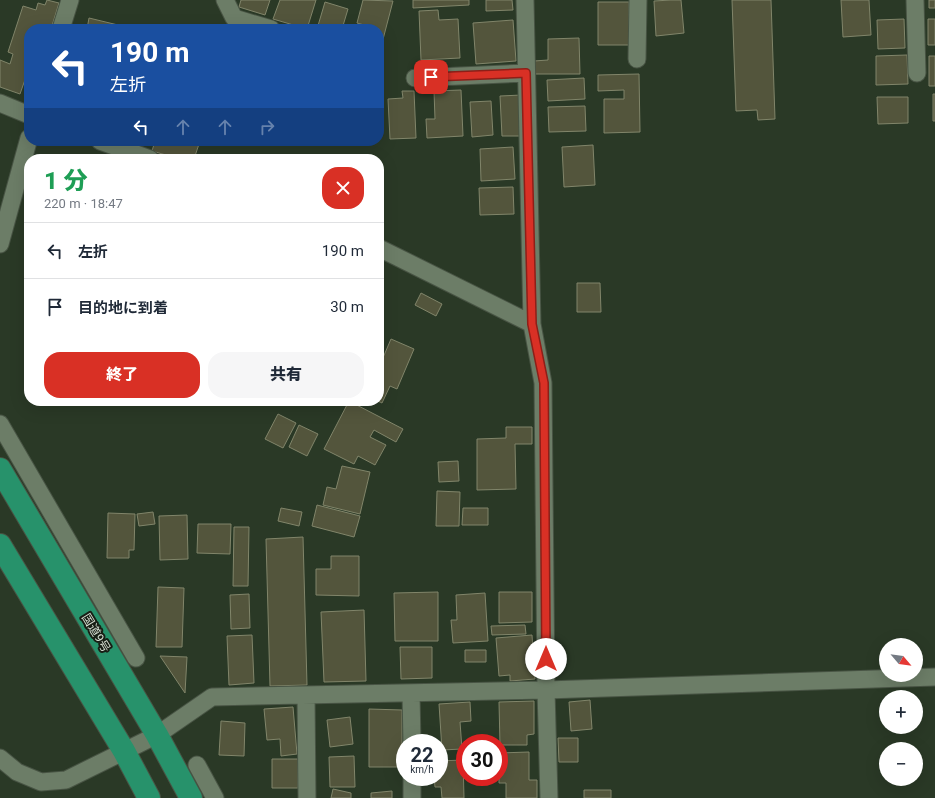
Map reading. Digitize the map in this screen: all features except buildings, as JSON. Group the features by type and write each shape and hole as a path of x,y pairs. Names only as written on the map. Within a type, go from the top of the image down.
{"highway":[{"name":"国道9号","path":"0,469 157,735 191,798"},
{"path":"0,546 6,562 124,751 149,798"}],"street":[{"path":"63,24 70,0"},
{"path":"226,0 234,18 254,24"},
{"path":"525,0 532,324 544,383 546,690 549,798"},
{"path":"637,59 638,0"},
{"path":"915,0 917,73"},
{"path":"415,78 526,73"},
{"path":"0,103 24,113"},
{"path":"114,146 136,154"},
{"path":"0,244 24,156"},
{"path":"384,250 532,324"},
{"path":"0,424 136,658"},
{"path":"18,499 21,459"},
{"path":"0,758 17,772 41,782 66,780 157,735 212,697 546,690 935,677"},
{"path":"411,693 412,734"},
{"path":"306,695 307,798"},
{"path":"197,765 215,798"},
{"path":"412,786 412,798"}],"route":[{"path":"431,77 526,73 532,324 544,383 546,659"}]}
